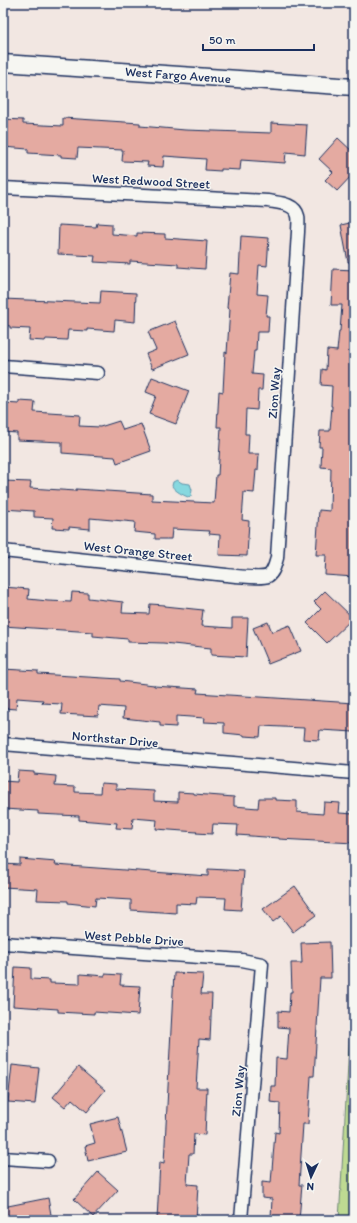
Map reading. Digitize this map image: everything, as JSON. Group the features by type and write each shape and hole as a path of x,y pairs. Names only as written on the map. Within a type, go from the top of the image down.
{"main road":[{"name":"West Fargo Avenue","path":"3,63 354,87"}],"street":[{"name":"West Redwood Street","path":"3,188 268,201 284,204 296,211"},
{"name":"Zion Way","path":"269,575 274,570 278,550 298,232 298,216 296,211"},
{"path":"3,366 98,373"},
{"name":"West Orange Street","path":"3,551 226,575 262,577 269,575"},
{"name":"Northstar Drive","path":"3,744 354,773"},
{"name":"West Pebble Drive","path":"3,943 242,960 262,964"},
{"name":"Zion Way","path":"241,1220 262,964"},
{"path":"3,1158 48,1160"}],"green space":[{"path":"354,961 354,1220 339,1220"}],"water":[{"path":"177,480 182,483 190,484 192,490 191,496 188,497 179,493 173,488 173,482"}],"building":[{"path":"63,118 140,123 140,126 185,130 271,133 271,123 307,125 305,154 286,152 285,163 241,160 240,170 221,169 221,171 205,170 206,159 164,156 163,167 147,166 148,162 122,161 123,150 78,148 77,158 61,157 61,155 28,153 28,149 3,147 3,119 23,120 23,124 63,126"},
{"path":"338,138 354,153 354,173 337,191 325,180 333,172 319,159"},
{"path":"354,222 354,262 348,262 341,225"},
{"path":"97,223 112,224 112,234 137,236 137,233 165,234 165,238 207,241 205,269 178,267 178,264 130,261 130,264 94,262 95,256 58,254 59,225 96,227"},
{"path":"241,236 269,238 267,266 259,265 257,294 268,295 266,316 269,316 268,332 257,332 256,351 254,351 252,374 263,375 262,390 258,390 257,410 246,409 245,434 249,434 248,454 259,454 254,493 244,492 242,520 249,521 247,556 219,555 220,535 209,534 210,531 172,529 171,539 155,539 155,534 134,532 135,522 90,518 90,529 69,527 69,529 52,528 53,518 34,517 34,511 3,509 3,481 31,482 30,488 76,491 76,489 152,494 152,500 214,503 216,475 218,475 221,427 217,427 219,391 223,392 225,352 227,353 230,309 227,308 230,273 239,274"},
{"path":"333,269 354,270 354,577 325,575 326,555 316,555 319,510 330,511 331,468 321,467 322,447 319,447 320,431 330,431 332,406 332,386 321,385 322,369 326,370 327,350 337,351 340,331 342,305 331,305"},
{"path":"101,291 136,293 135,322 115,320 114,331 87,329 87,331 68,330 67,340 46,339 45,341 29,340 30,329 10,328 10,326 3,325 3,299 100,303"},
{"path":"175,321 189,354 152,369 146,354 156,350 148,332"},
{"path":"152,377 189,391 176,424 149,414 156,396 146,392"},
{"path":"19,401 35,402 34,412 80,415 79,426 100,427 119,421 123,430 141,424 151,451 117,463 115,457 62,453 62,442 17,440 17,433 3,432 3,403 19,404"},
{"path":"3,587 29,589 28,599 48,601 71,602 72,592 88,593 88,598 123,602 122,613 149,614 150,604 203,610 201,626 232,628 232,618 248,618 246,657 211,655 211,648 163,643 128,642 128,639 93,636 93,632 3,626"},
{"path":"325,591 353,618 327,643 307,623 321,609 314,602"},
{"path":"268,622 272,632 290,625 301,651 268,664 253,628"},
{"path":"3,669 38,671 38,674 120,679 120,681 154,686 198,689 197,693 354,703 354,732 320,730 319,740 303,739 304,728 261,726 260,737 244,736 224,733 224,723 204,722 205,718 176,716 176,727 160,726 160,722 123,718 124,708 99,706 98,716 61,714 62,704 42,703 43,700 17,698 16,709 3,708"},
{"path":"18,771 56,776 55,786 75,787 75,792 100,793 101,783 116,784 116,789 154,791 154,801 178,802 178,792 194,793 234,797 234,806 258,808 259,798 275,798 275,800 297,801 297,812 323,814 324,802 340,803 339,813 354,814 354,843 237,835 238,825 213,824 212,834 156,829 157,820 133,818 132,829 116,828 117,823 79,820 79,816 38,814 38,811 3,809 3,781 17,782"},
{"path":"20,859 56,862 55,865 208,876 208,869 244,871 241,910 225,909 226,898 197,897 196,904 176,903 176,913 131,910 131,900 96,898 95,906 68,903 68,901 37,900 38,889 3,887 3,864 20,865"},
{"path":"295,886 316,915 293,932 281,916 273,922 263,909"},
{"path":"330,942 331,978 320,978 314,1076 311,1076 308,1124 303,1124 299,1185 302,1185 299,1220 271,1218 272,1199 262,1198 262,1182 271,1183 275,1132 279,1133 280,1103 270,1102 271,1086 275,1086 276,1058 287,1059 289,1028 278,1027 278,1011 289,1012 290,992 292,992 291,963 302,963 301,943"},
{"path":"15,967 31,968 31,979 50,980 50,983 80,984 80,974 105,976 105,974 121,975 120,985 140,986 138,1015 94,1012 94,1014 58,1012 58,1009 13,1006"},
{"path":"174,973 203,974 201,994 212,994 210,1040 199,1039 196,1088 207,1088 205,1135 194,1134 193,1154 189,1154 187,1184 198,1185 196,1220 157,1220 160,1162 164,1163"},
{"path":"12,1065 39,1068 35,1104 8,1102"},
{"path":"78,1067 105,1090 87,1112 72,1099 65,1107 53,1097"},
{"path":"118,1117 127,1152 88,1161 85,1146 95,1143 90,1124"},
{"path":"98,1172 118,1190 93,1217 74,1199"},
{"path":"48,1198 52,1220 3,1220 3,1207"}]}
